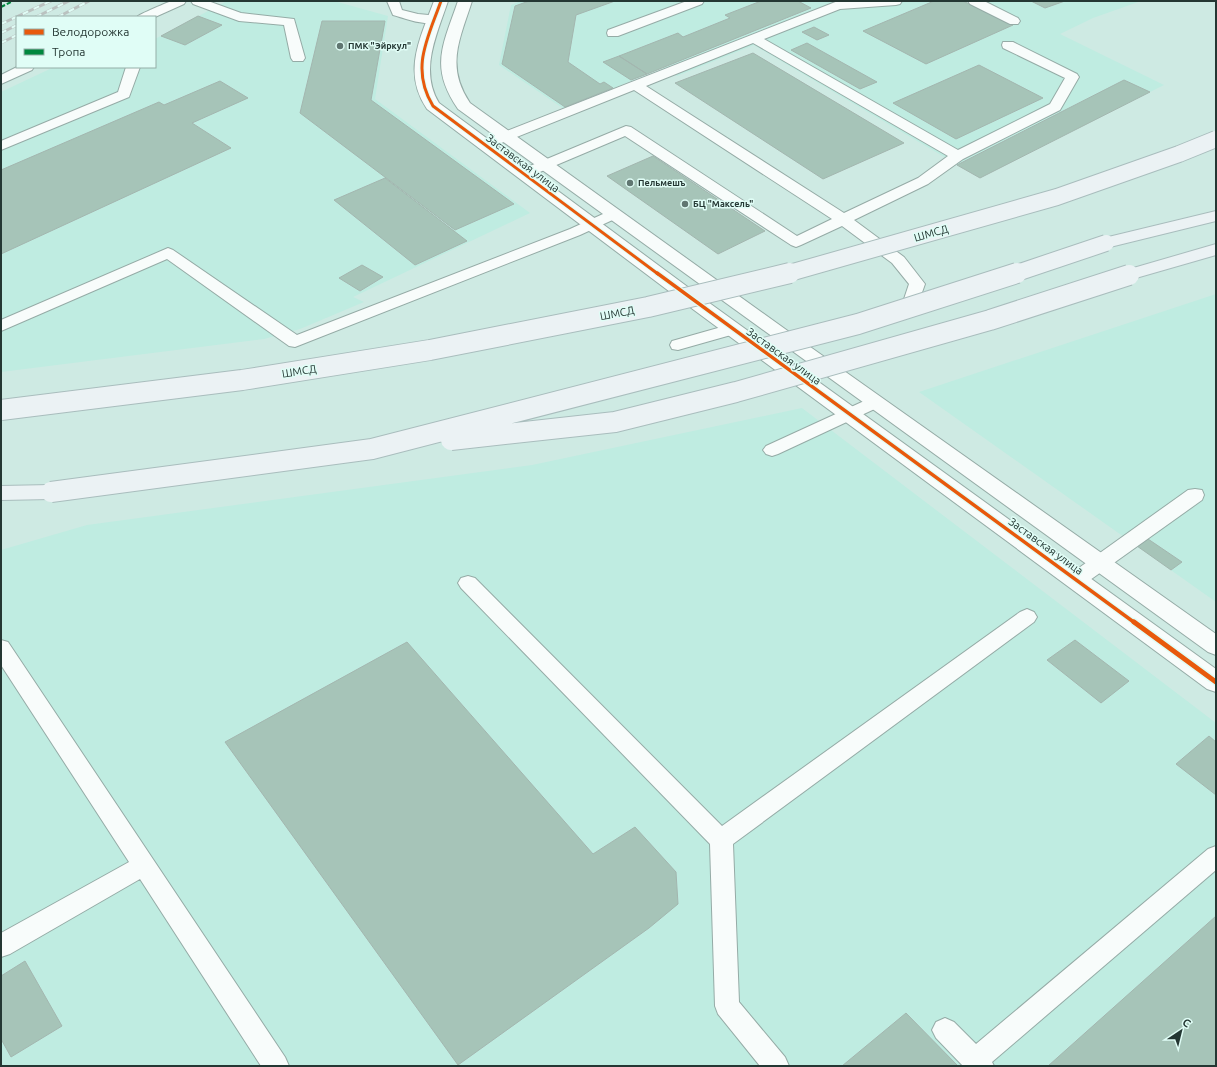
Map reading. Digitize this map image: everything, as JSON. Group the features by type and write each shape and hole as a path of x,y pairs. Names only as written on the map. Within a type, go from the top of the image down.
{"main road":[{"name":"ШМСД","path":"1,410 242,380 430,350 648,307 776,277 1057,197 1179,154 1216,139"},
{"path":"372,449 858,324 962,292 1106,243 1216,216"},
{"path":"1,493 51,492 372,449 615,422 744,390 982,322 1216,249"}],"street":[{"name":"Заставская улица","path":"465,1 449,54 447,66 449,79 457,96 464,106 1216,646"},
{"name":"Заставская улица","path":"438,10 421,61 421,74 424,91 433,106 732,329 1216,682"}],"lane":[{"path":"150,16 180,1"},
{"path":"197,1 239,18 290,22 298,58"},
{"path":"393,1 397,12 417,18 438,10"},
{"path":"613,33 698,1"},
{"path":"484,145 838,5 896,1"},
{"path":"974,1 1014,21"},
{"path":"754,38 958,156"},
{"path":"523,174 626,130 796,242 923,181 958,156 1055,107 1072,77 1008,45"},
{"path":"1,80 25,68"},
{"path":"1,146 124,94 133,68"},
{"path":"635,86 826,208 898,260 917,284 908,311 792,343"},
{"path":"1,326 168,254 295,342 614,214"},
{"path":"678,345 732,329"},
{"path":"772,450 875,402"},
{"path":"1076,580 1195,495"},
{"path":"468,584 721,840 727,1006 776,1066"},
{"path":"721,840 1027,617"},
{"path":"1,648 276,1066"},
{"path":"945,1030 979,1063 1216,856"},
{"path":"1,946 143,866"}],"shaded area":[{"path":"227,1 334,1 388,16 375,99 530,213 353,297 364,302 300,329 264,339 1,372 1,92 52,68 156,68 156,38"},
{"path":"521,1 1141,1 1093,18 1060,34 1164,85 980,178 754,45 677,76 662,68 564,109 499,65 511,5"},
{"path":"1216,294 1216,602 919,392"},
{"path":"802,408 1216,723 1216,1066 1,1066 1,550 87,525 532,465"}],"building":[{"path":"529,1 615,1 576,15 568,62 600,84 604,82 613,88 565,107 502,64 515,6"},
{"path":"761,1 798,1 811,8 647,74 619,56 678,33 683,37 730,18 725,15"},
{"path":"934,1 963,1 1013,25 926,64 863,31"},
{"path":"1031,1 1065,1 1045,8"},
{"path":"198,16 222,25 185,45 161,36"},
{"path":"322,21 385,21 371,100 514,204 455,230 300,113"},
{"path":"814,27 829,35 817,40 802,32"},
{"path":"807,43 877,82 860,89 791,50"},
{"path":"753,53 904,143 823,179 675,83"},
{"path":"619,56 647,74 631,80 603,62"},
{"path":"979,65 1043,98 956,139 893,103"},
{"path":"1124,80 1150,92 980,178 957,165"},
{"path":"220,81 248,98 192,123 231,148 1,254 1,170 159,102 164,105"},
{"name":"БЦ \"Максель\"","path":"653,156 765,231 718,254 607,176"},
{"path":"385,178 467,241 415,265 334,200"},
{"path":"362,265 383,277 360,291 339,278"},
{"path":"1148,539 1182,562 1171,570 1137,546"},
{"path":"1075,640 1129,681 1101,703 1047,660"},
{"path":"407,642 593,854 635,827 676,872 678,904 649,928 458,1065 225,742"},
{"path":"1209,736 1216,742 1216,795 1176,764"},
{"path":"1216,916 1216,1066 1048,1066"},
{"path":"25,961 62,1026 11,1057 1,1039 1,976"},
{"path":"906,1013 958,1066 842,1066"}],"railway":[{"path":"18,16 51,1"},
{"path":"38,16 69,1"},
{"path":"60,16 89,1"},
{"path":"1,24 16,17"},
{"path":"1,33 16,26"},
{"path":"1,43 16,36"}],"marked path":[{"path":"1,7 13,1"}],"cycle path":[{"path":"441,1 429,33 423,55 422,67 424,89 433,106 701,306 1216,682"}],"place":[{"name":"ПМК \"Эйркул\"","path":"340,46"},
{"name":"Пельмешъ","path":"630,183"},
{"name":"БЦ \"Максель\"","path":"685,204"}]}
